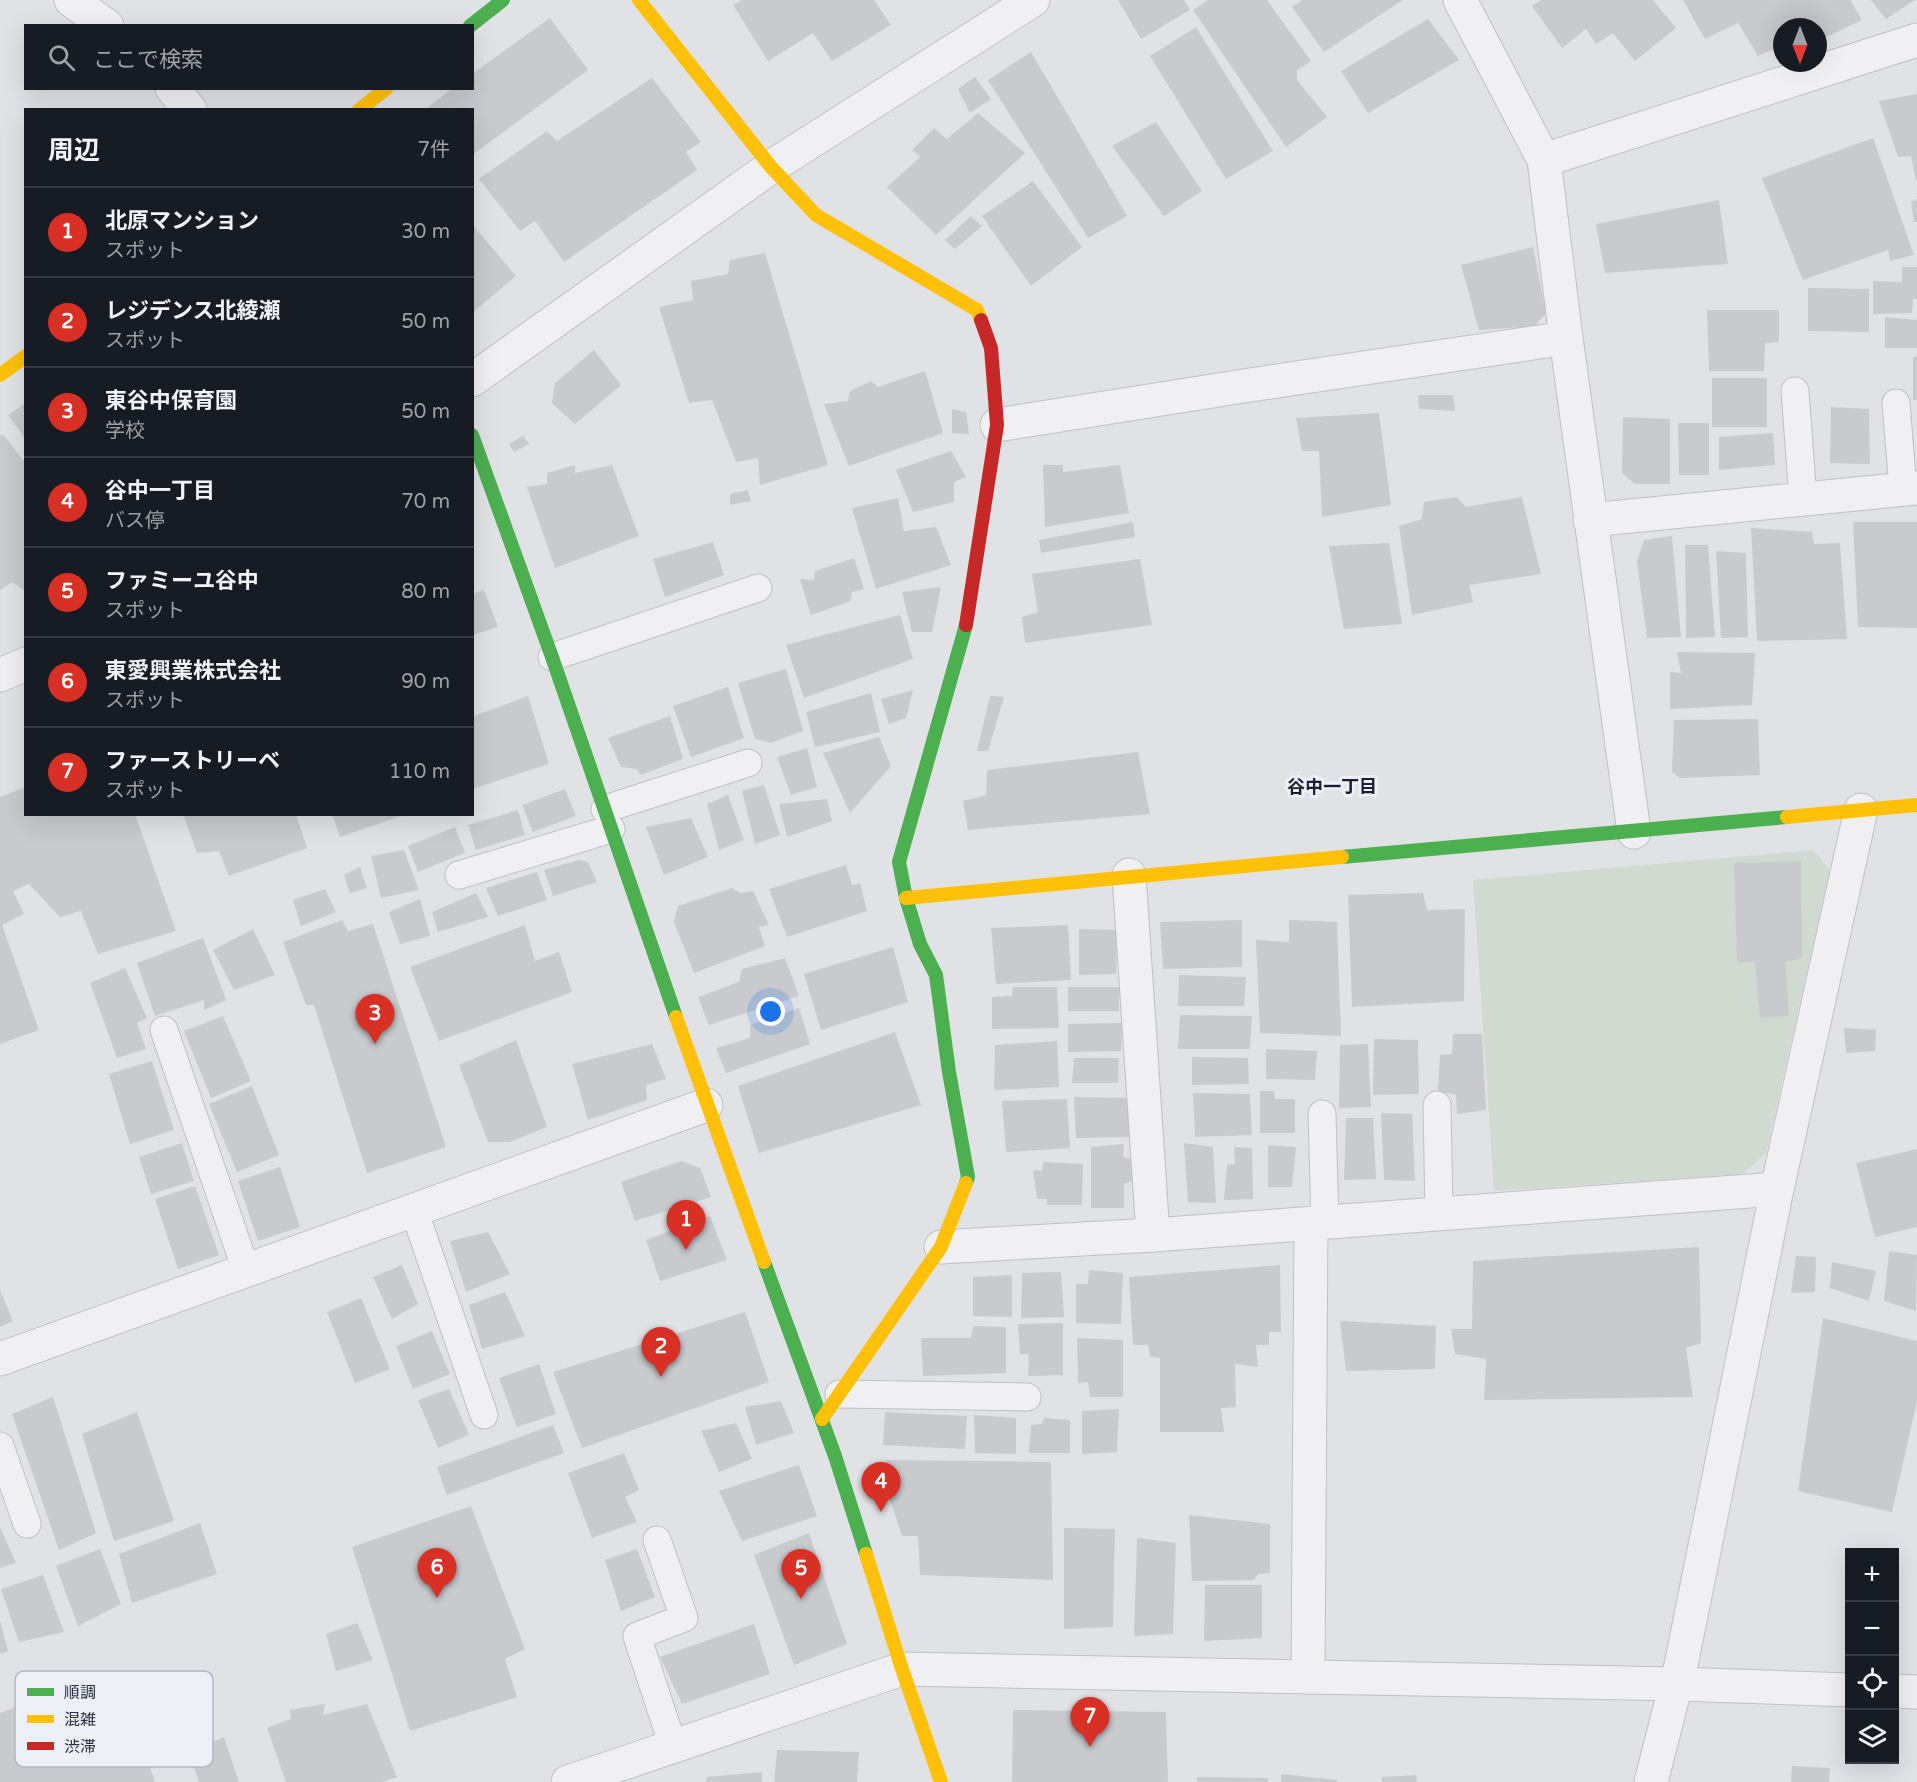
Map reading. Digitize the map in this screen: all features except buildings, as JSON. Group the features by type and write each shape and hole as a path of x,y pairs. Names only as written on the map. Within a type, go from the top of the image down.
{"street":[{"path":"71,0 103,24"},
{"path":"473,24 503,0"},
{"path":"639,0 771,167 816,215 978,310 991,348 997,425 969,615 899,862 906,898 920,944 936,975 949,1072 968,1177 941,1247 822,1419"},
{"path":"474,379 771,167 1033,0"},
{"path":"1460,0 1544,160 1590,520 1634,832"},
{"path":"1544,160 1917,40"},
{"path":"174,90 188,108"},
{"path":"362,108 384,90"},
{"path":"997,425 1566,339"},
{"path":"0,375 24,357"},
{"path":"474,441 552,657 706,1105 822,1419 902,1669 941,1782"},
{"path":"1590,520 1910,489"},
{"path":"0,675 24,665"},
{"path":"906,898 1129,875 1634,832 1917,805"},
{"path":"1652,1782 1676,1684 1777,1189 1860,810"},
{"path":"1129,875 1153,1235"},
{"path":"0,1359 706,1105"},
{"path":"941,1247 1153,1235 1777,1189"},
{"path":"1308,1677 1318,1223"},
{"path":"568,1782 902,1669 1676,1684 1845,1690"},
{"path":"1899,1692 1917,1692"}],"lane":[{"path":"1795,391 1803,499"},
{"path":"1896,403 1910,489"},
{"path":"552,657 758,588"},
{"path":"459,875 748,763"},
{"path":"164,1030 246,1270"},
{"path":"1437,1105 1439,1214"},
{"path":"1318,1223 1322,1114"},
{"path":"414,1210 484,1415"},
{"path":"839,1394 1027,1397"},
{"path":"0,1446 27,1524"},
{"path":"657,1540 684,1618 637,1636 673,1746"}],"shaded area":[{"path":"1813,850 1830,870 1766,1153 1743,1174 1494,1191 1473,880"}],"traffic: fast":[{"path":"473,24 503,0"},
{"path":"474,441 552,657 676,1017"},
{"path":"966,625 899,862 906,898 920,944 936,975 949,1072 968,1177 966,1183"},
{"path":"1342,857 1787,817"},
{"path":"764,1262 835,1456 866,1554"}],"traffic: slow":[{"path":"639,0 771,167 816,215 977,310 981,320"},
{"path":"362,108 384,90"},
{"path":"0,375 24,357"},
{"path":"1787,817 1917,805"},
{"path":"906,898 1342,857"},
{"path":"676,1017 764,1262"},
{"path":"822,1419 941,1247 966,1183"},
{"path":"866,1554 941,1782"}],"traffic: jam":[{"path":"966,625 997,425 991,348 981,320"}],"place":[{"name":"東谷中保育園","path":"375,1044"},
{"name":"北原マンション","path":"686,1250"},
{"name":"レジデンス北綾瀬","path":"661,1377"},
{"name":"谷中一丁目","path":"881,1512"},
{"name":"東愛興業株式会社","path":"437,1598"},
{"name":"ファミーユ谷中","path":"801,1599"},
{"name":"ファーストリーベ","path":"1090,1747"}],"district":[{"name":"谷中一丁目","path":"1332,787"}]}
